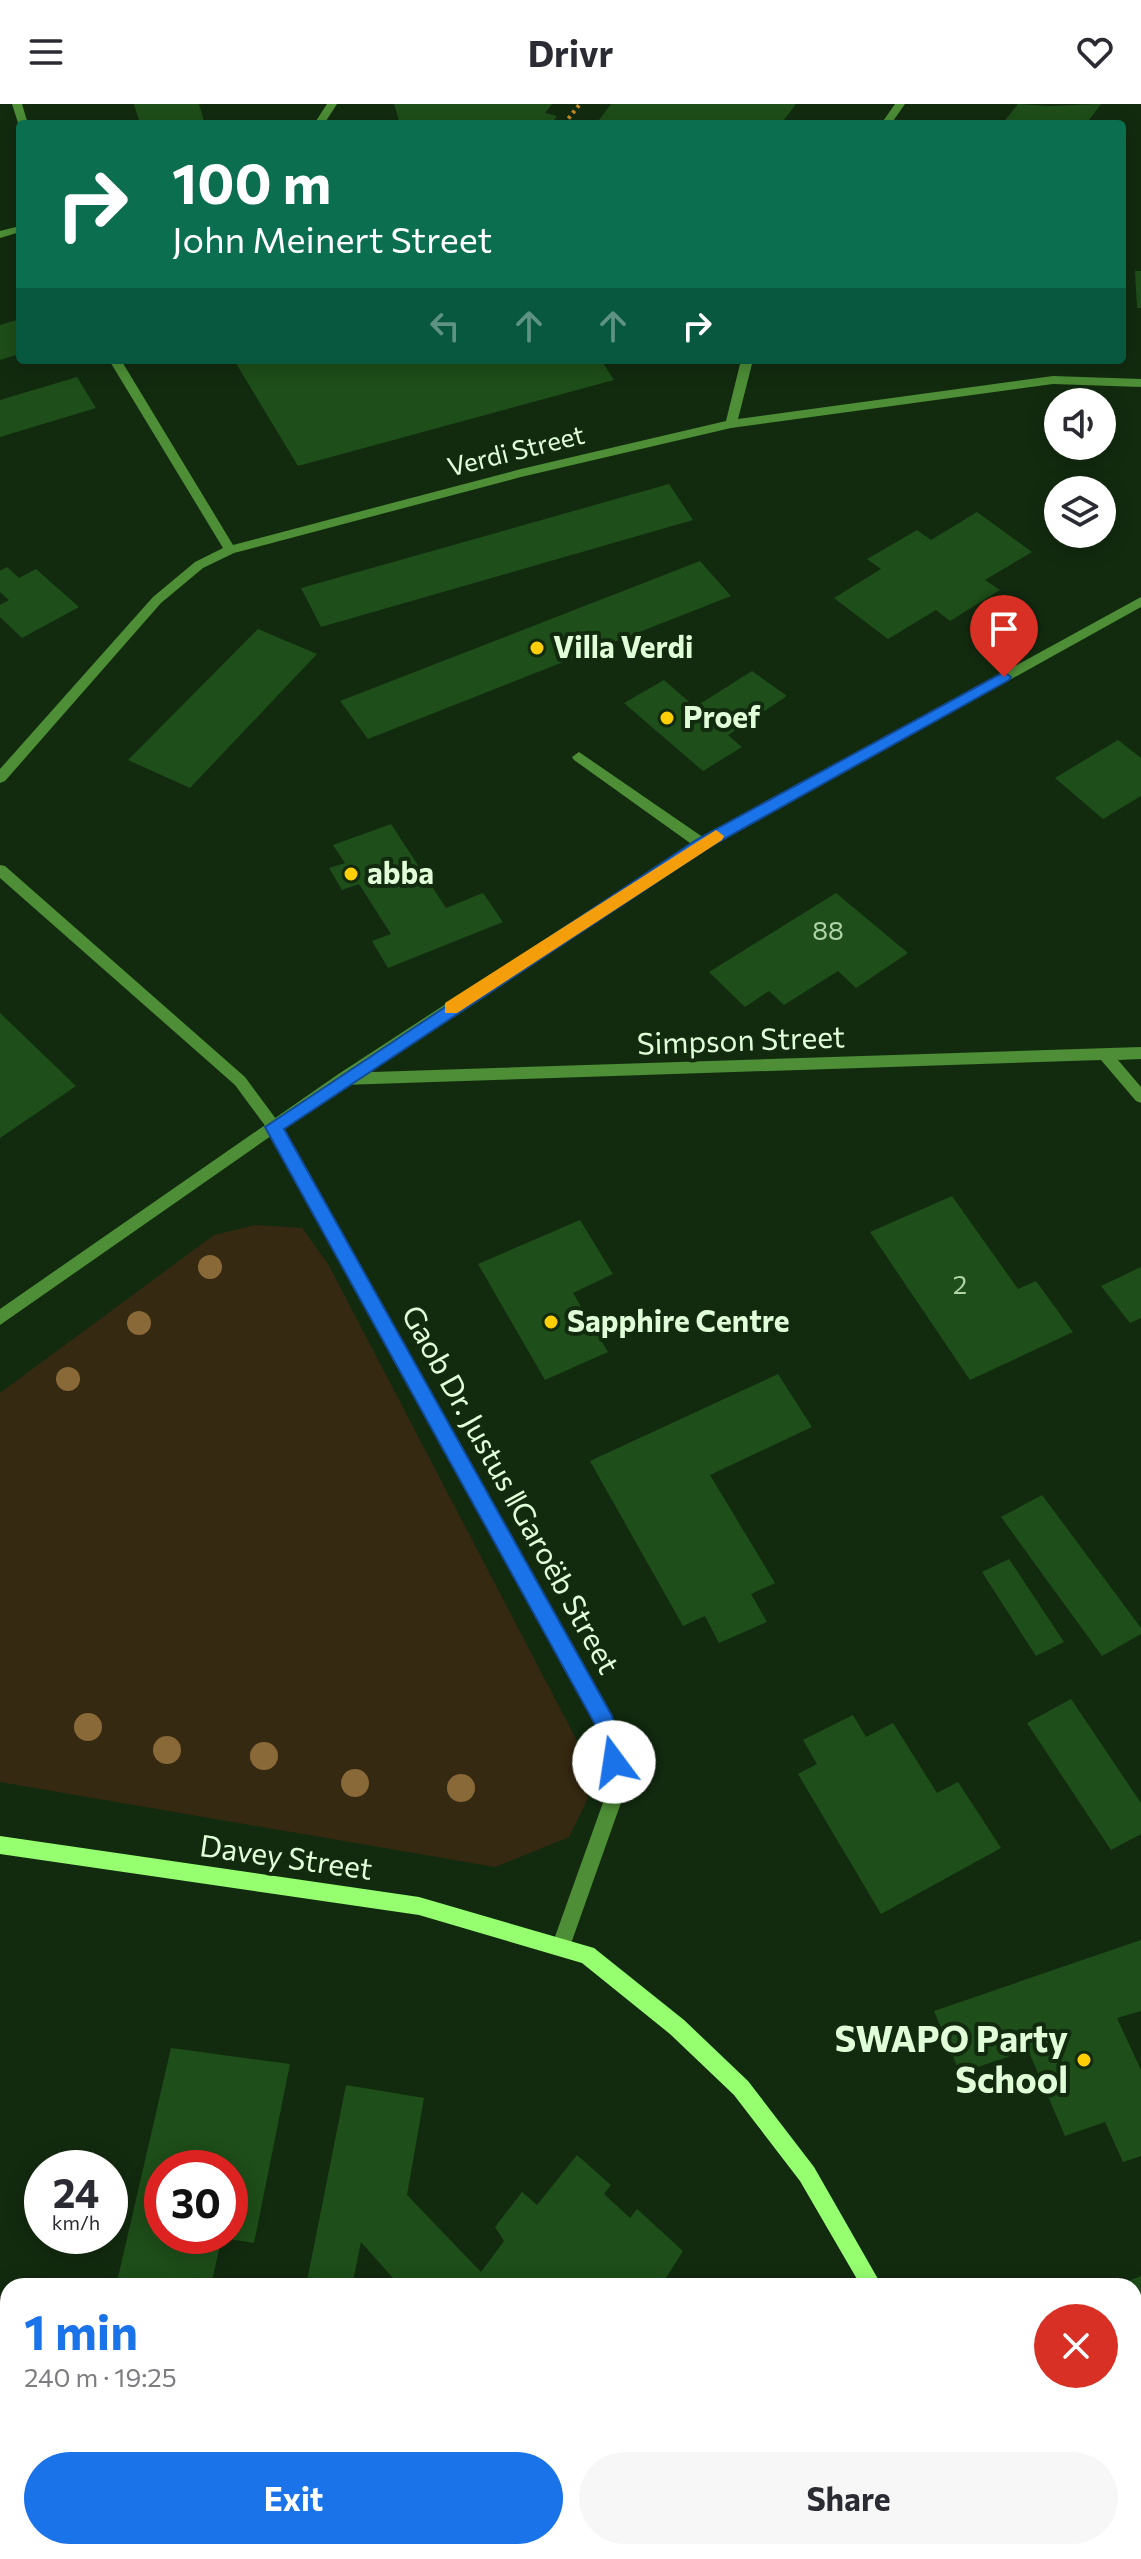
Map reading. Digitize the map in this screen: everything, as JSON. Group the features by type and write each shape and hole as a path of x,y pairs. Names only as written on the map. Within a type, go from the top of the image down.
{"main road":[{"name":"Davey Street","path":"4,1847 419,1906 561,1945"},
{"path":"561,1945 587,1955 599,1964 677,2027 741,2088 807,2174 867,2278"}],"street":[{"path":"117,364 230,550"},
{"path":"731,424 746,364"},
{"name":"Verdi Street","path":"0,778 157,600 199,565 230,550 521,473 731,424 1053,380 1141,383"},
{"path":"0,1318 342,1079 702,844 1141,601"},
{"path":"579,757 702,844"},
{"name":"Gaob Dr. Justus ǁGaroëb Street","path":"0,870 240,1081 274,1127 605,1723 614,1762 614,1797 561,1945"},
{"name":"Simpson Street","path":"342,1079 1141,1053"},
{"path":"1106,1056 1141,1097"}],"path":[{"path":"567,120 580,104"}],"shaded area":[{"path":"255,1225 302,1228 328,1264 576,1739 588,1798 569,1837 495,1867 0,1782 0,1393 214,1235"}],"building":[{"path":"134,104 199,104 204,120 139,120"},
{"path":"394,104 552,104 545,113 557,116 554,120 399,120"},
{"path":"611,104 796,104 784,120 599,120"},
{"path":"1018,104 1101,104 1089,120 1005,120"},
{"path":"1135,271 1141,271 1141,308 1137,308"},
{"path":"16,320 16,355 0,360 0,325"},
{"path":"236,364 604,364 614,380 298,466"},
{"path":"77,377 96,408 0,437 0,400"},
{"name":"Villa Verdi","path":"669,484 693,520 321,627 301,588"},
{"path":"977,512 1032,552 985,580 1000,590 950,621 936,610 888,639 834,598 881,569 867,559 917,530 931,540"},
{"name":"Villa Verdi","path":"700,561 731,596 368,739 340,701"},
{"path":"7,567 19,578 36,569 79,607 22,638 0,617 0,605 9,600 0,592 0,571"},
{"path":"258,629 317,654 190,788 128,760"},
{"path":"752,671 787,696 728,735 742,747 703,771 624,703 664,680 695,707"},
{"path":"1118,740 1141,758 1141,796 1103,819 1055,778"},
{"path":"391,824 446,908 483,893 503,922 388,968 372,941 391,934 359,884 342,890 329,868 345,863 333,845"},
{"path":"836,893 908,953 856,988 838,971 784,1005 769,991 745,1007 709,972"},
{"path":"0,1013 76,1086 0,1138"},
{"path":"952,1196 1018,1289 1036,1281 1073,1332 970,1380 870,1232"},
{"name":"Sapphire Centre","path":"580,1220 613,1274 573,1293 608,1352 545,1380 478,1264"},
{"path":"1141,1267 1141,1318 1130,1323 1101,1286"},
{"path":"778,1374 812,1427 710,1475 775,1583 751,1594 767,1622 719,1643 705,1616 683,1626 590,1461"},
{"path":"1042,1495 1141,1628 1141,1634 1102,1656 1001,1517"},
{"path":"1009,1559 1064,1642 1036,1656 982,1572"},
{"path":"1071,1699 1141,1803 1141,1834 1111,1850 1027,1723"},
{"path":"853,1715 866,1737 893,1723 937,1793 958,1782 1001,1848 881,1914 798,1774 817,1764 803,1740"},
{"name":"SWAPO Party School","path":"1141,1940 1141,2011 1117,2018 1141,2070 1141,2156 1123,2162 1105,2122 1065,2136 1028,2050 960,2073 934,2011"},
{"path":"171,2048 290,2064 254,2243 248,2242 248,2150 147,2150"},
{"path":"346,2085 424,2098 407,2195 481,2272 504,2241 495,2227 522,2192 537,2205 577,2155 611,2185 604,2194 630,2218 637,2209 683,2251 666,2278 393,2278 361,2242 354,2278 308,2278"},
{"path":"144,2165 144,2254 218,2254 213,2278 118,2278 123,2254 128,2254 128,2234"}],"slow traffic":[{"path":"451,1008 716,836"}],"place":[{"name":"Villa Verdi","path":"537,648"},
{"name":"Proef","path":"667,718"},
{"name":"abba","path":"351,874"},
{"name":"Sapphire Centre","path":"551,1322"},
{"name":"SWAPO Party School","path":"1084,2060"}],"route":[{"path":"614,1762 605,1723 274,1127 342,1079 702,844 1004,677"}]}
